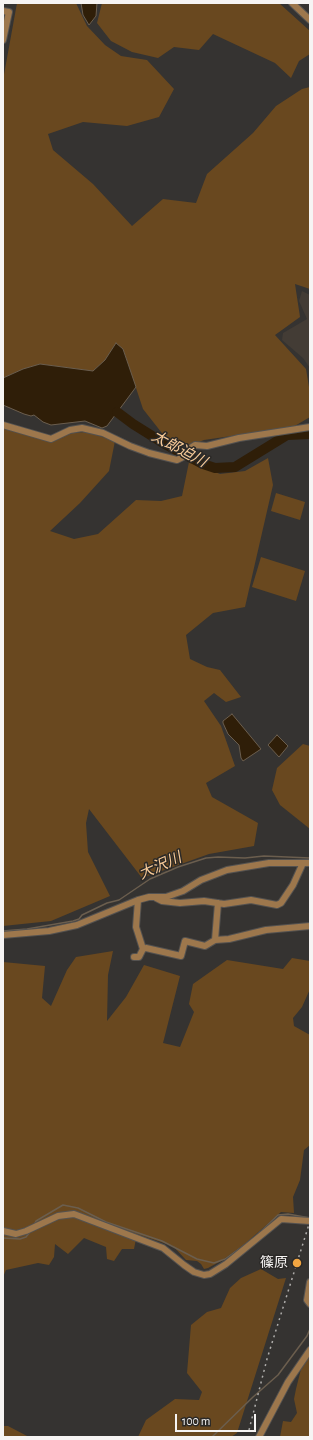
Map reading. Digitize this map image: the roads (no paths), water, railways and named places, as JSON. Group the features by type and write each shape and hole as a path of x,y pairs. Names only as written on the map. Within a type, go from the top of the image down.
{"street":[{"path":"292,3 310,20"},
{"path":"3,11 9,12 3,40"},
{"path":"3,425 51,438 82,428 103,433 130,446 166,458 177,460 184,458 192,447 208,446 238,438 310,427"},
{"path":"3,935 49,931 77,925 138,900 149,897 166,897 183,891 201,880 227,870 269,863 307,863"},
{"path":"149,897 158,897 162,902 180,903 204,901 218,903 250,900 278,905 281,903 307,863"},
{"path":"134,957 140,956 142,949 136,927 138,900"},
{"path":"215,940 218,903"},
{"path":"142,949 169,952 181,956 185,941 205,946 215,940 228,939 266,930 310,926"},
{"path":"3,1231 16,1234 58,1216 74,1214 164,1248 194,1272 210,1274 226,1264 281,1219 310,1221"},
{"path":"310,1282 306,1300 310,1304"},
{"path":"258,1437 288,1382 310,1350"}],"waterway":[{"name":"太郎迫川","path":"117,412 165,444 203,464 215,468 235,467 287,435 310,434"},
{"name":"大沢川","path":"3,931 27,929 79,919 82,915 107,903 119,900 150,879 178,867 206,858 245,858 264,856 310,858"},
{"path":"34,1225 36,1221 63,1205 78,1208 106,1222 162,1241 197,1259 214,1263 225,1259 247,1243"},
{"path":"259,1233 278,1215 288,1214 310,1218"},
{"path":"3,1238 20,1239 26,1237 30,1232"},
{"path":"212,1437 278,1375 307,1336 310,1329"}],"railway":[{"path":"249,1430 267,1359 310,1221"}],"place":[{"name":"篠原","path":"297,1263"}]}
